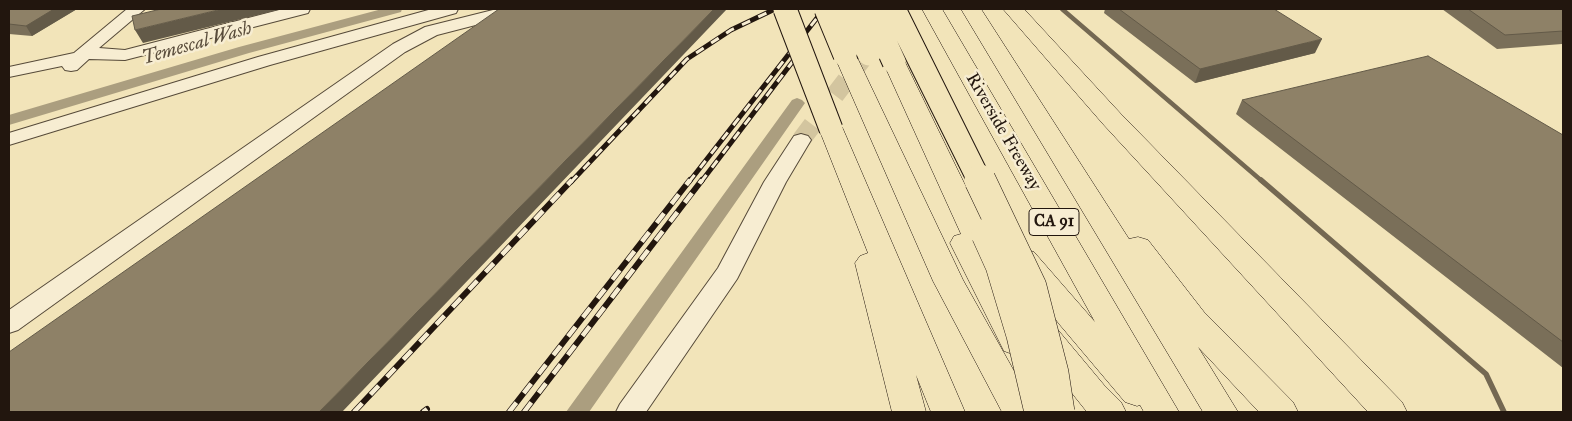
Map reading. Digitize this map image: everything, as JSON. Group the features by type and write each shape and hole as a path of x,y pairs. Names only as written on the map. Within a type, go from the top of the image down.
{"highway":[{"path":"785,9 831,130 948,412"},
{"path":"826,9 880,58 954,145 992,215 1020,255 1071,317 1158,412"},
{"path":"848,9 880,58 975,233 1019,304 1092,395 1109,412"},
{"path":"870,9 880,58 948,281 1020,412"},
{"path":"881,9 1001,265 1022,335 1040,412"},
{"path":"890,9 880,58 940,196 1052,412"},
{"path":"894,9 1025,273 1038,312 1053,373 1059,412"},
{"name":"Riverside Freeway","path":"932,9 1162,412"},
{"path":"972,9 997,50 1082,173 1193,321 1281,412"},
{"path":"1013,9 1112,119 1390,412"},
{"name":"CA 91","path":"997,50 1221,412"},
{"path":"831,130 875,278 909,412"}],"street":[{"path":"79,59 137,9"},
{"path":"9,72 79,59 125,55 302,9"},
{"path":"9,140 274,58 450,9"},
{"path":"9,323 398,48 431,31 516,9"},
{"path":"630,412 728,273 775,182 802,140"}],"building":[{"path":"9,9 54,9 26,26 9,24"},
{"path":"161,9 222,9 135,30 132,16"},
{"path":"499,9 714,9 319,412 9,412 9,352"},
{"path":"1119,9 1274,9 1322,39 1200,69"},
{"path":"1468,9 1563,9 1563,31 1505,35"},
{"path":"1428,56 1563,135 1563,342 1242,100"}],"waterway":[{"name":"Temescal Wash","path":"9,120 244,50 396,9"},
{"path":"1062,9 1263,182"},
{"path":"577,412 797,103"},
{"path":"1261,180 1486,374 1504,412"}],"tunnel":[{"path":"801,140 879,37"}],"railway":[{"path":"571,182 687,59 731,30 775,9"},
{"path":"689,182 824,9"},
{"path":"701,182 803,48"},
{"path":"354,412 572,180"},
{"path":"509,412 690,180"},
{"path":"524,412 702,180"},
{"path":"423,412 427,409"}]}
